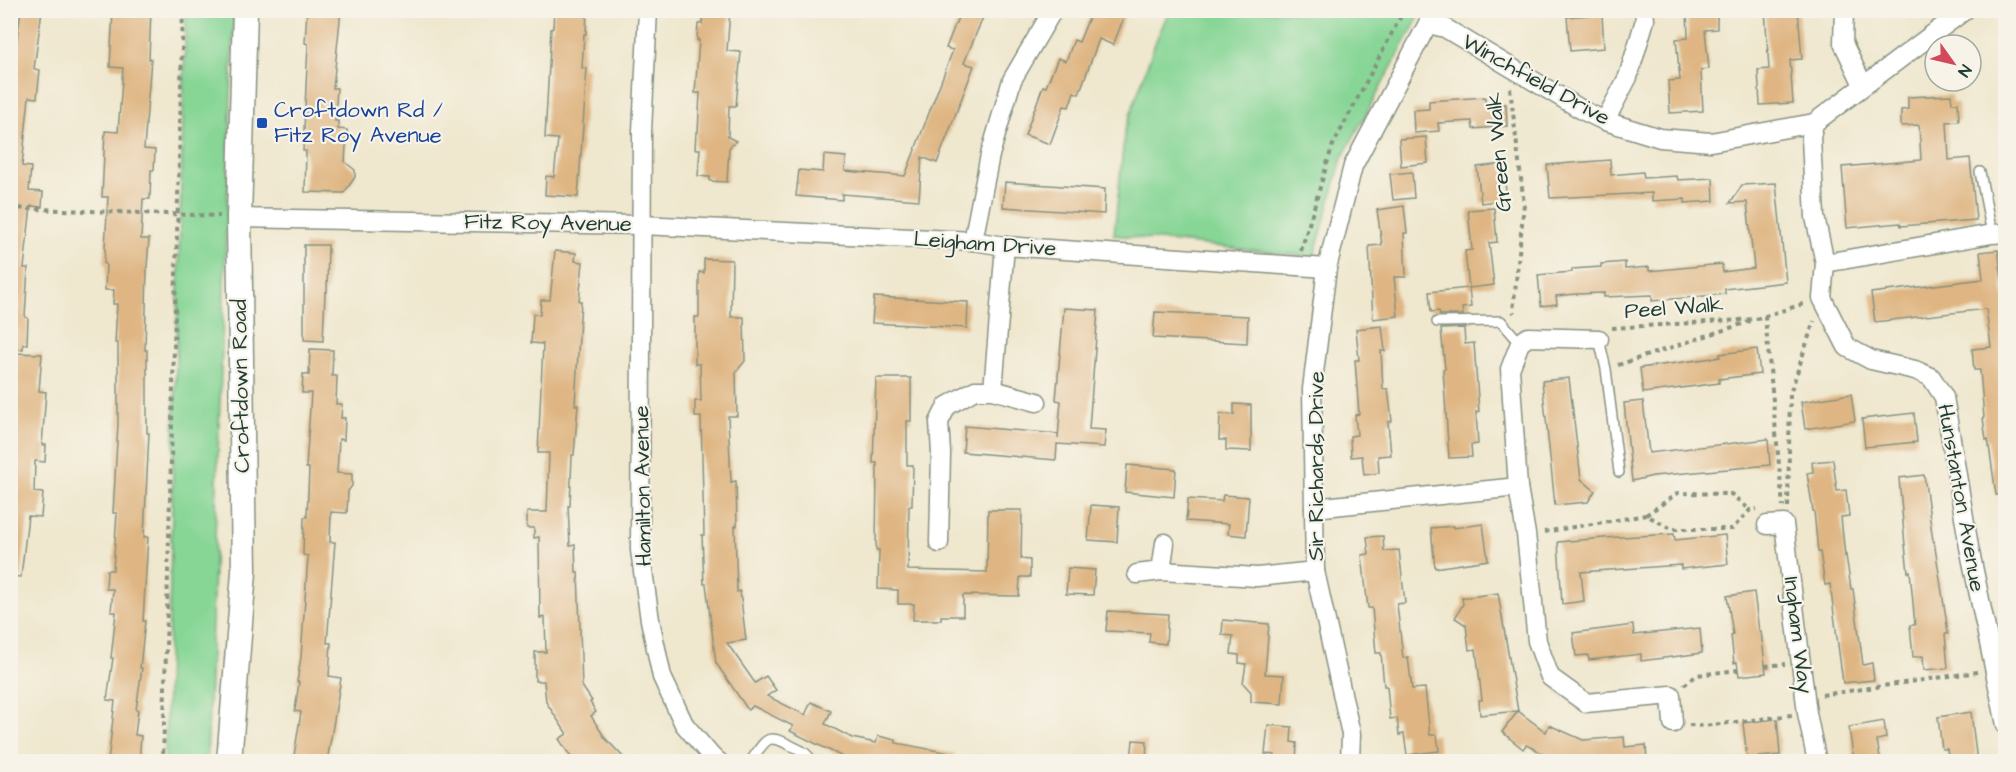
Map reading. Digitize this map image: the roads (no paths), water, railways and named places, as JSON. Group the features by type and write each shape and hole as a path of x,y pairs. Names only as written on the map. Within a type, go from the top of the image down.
{"street":[{"name":"Croftdown Road","path":"229,762 244,572 239,218 245,10"},
{"name":"Fitz Roy Avenue","path":"239,218 642,225 642,131 648,10"},
{"path":"973,241 990,155 1012,80 1053,10"},
{"path":"1605,121 1628,77 1645,20 1644,10"},
{"path":"1844,10 1843,43 1863,85"},
{"name":"Winchfield Drive","path":"1432,17 1444,28 1508,67 1605,121 1660,138 1711,142 1814,123 1965,10"},
{"name":"Sir Richards Drive","path":"1350,762 1351,734 1315,571 1312,389 1327,268 1353,166 1432,17"},
{"path":"1814,123 1811,138 1815,217 1825,263 1999,233"},
{"name":"Leigham Drive","path":"642,225 973,241 1005,246 1327,268"},
{"name":"Hamilton Avenue","path":"642,225 640,550 650,620 662,677 684,724 719,762"},
{"path":"993,390 1005,246"},
{"name":"Hunstanton Avenue","path":"1825,263 1822,298 1847,347 1870,360 1915,370 1931,377 1944,397 1969,547 2006,725"},
{"path":"1599,339 1524,340 1510,369 1518,487 1526,534 1537,641 1550,677 1586,703 1671,695 1673,723"},
{"path":"939,543 941,453 939,422 947,406 975,390 993,390 1037,402"},
{"path":"1314,508 1518,487"},
{"name":"Ingham Way","path":"1776,514 1817,762"},
{"path":"1161,571 1165,543"},
{"path":"1137,574 1161,571 1257,577 1315,571"}],"lane":[{"path":"1980,172 1999,233"},
{"path":"1437,322 1501,321 1524,340"},
{"path":"1599,339 1606,369 1619,472"},
{"path":"750,762 764,743 777,738 809,755 812,762"}],"place":[{"name":"Croftdown Rd / Fitz Roy Avenue","path":"262,123"}]}
